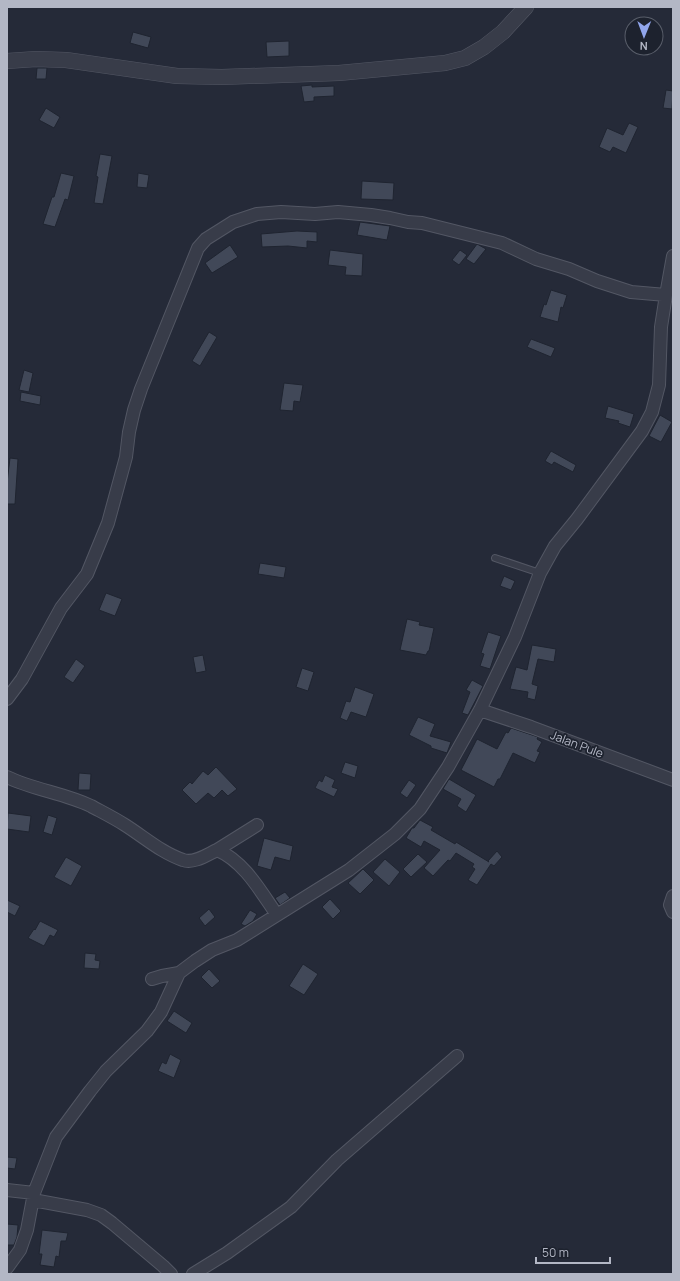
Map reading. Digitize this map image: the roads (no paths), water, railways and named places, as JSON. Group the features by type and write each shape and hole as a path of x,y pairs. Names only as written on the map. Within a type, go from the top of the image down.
{"street":[{"path":"7,61 36,59 66,60 177,76 222,77 339,73 444,63 465,58 484,47 504,32 526,7"},
{"path":"7,699 22,679 61,608 87,574 108,523 126,457 129,432 134,410 147,371 198,248 206,239 233,222 257,214 281,212 315,214 338,212 422,223 502,243 536,259 568,269 597,282 631,292 666,295"},
{"path":"152,979 179,973 195,961 237,940 349,870 396,834 420,809 448,767 480,710 515,637 540,573 555,546 577,519 642,431 652,412 659,384 667,328 666,295 673,256"},
{"name":"Jalan Pule","path":"480,710 531,727 673,780"},
{"path":"7,777 29,786 74,799 91,806 125,825 164,851 186,861 203,857 217,850 257,825"},
{"path":"217,850 233,859 242,868 277,915"},
{"path":"7,1268 20,1250 27,1230 34,1196 56,1137 106,1071 147,1031 161,1012 179,973"},
{"path":"193,1274 227,1253 291,1207 337,1160 457,1056"},
{"path":"7,1190 87,1210 101,1215 171,1274"}],"lane":[{"path":"495,558 540,573"}]}
